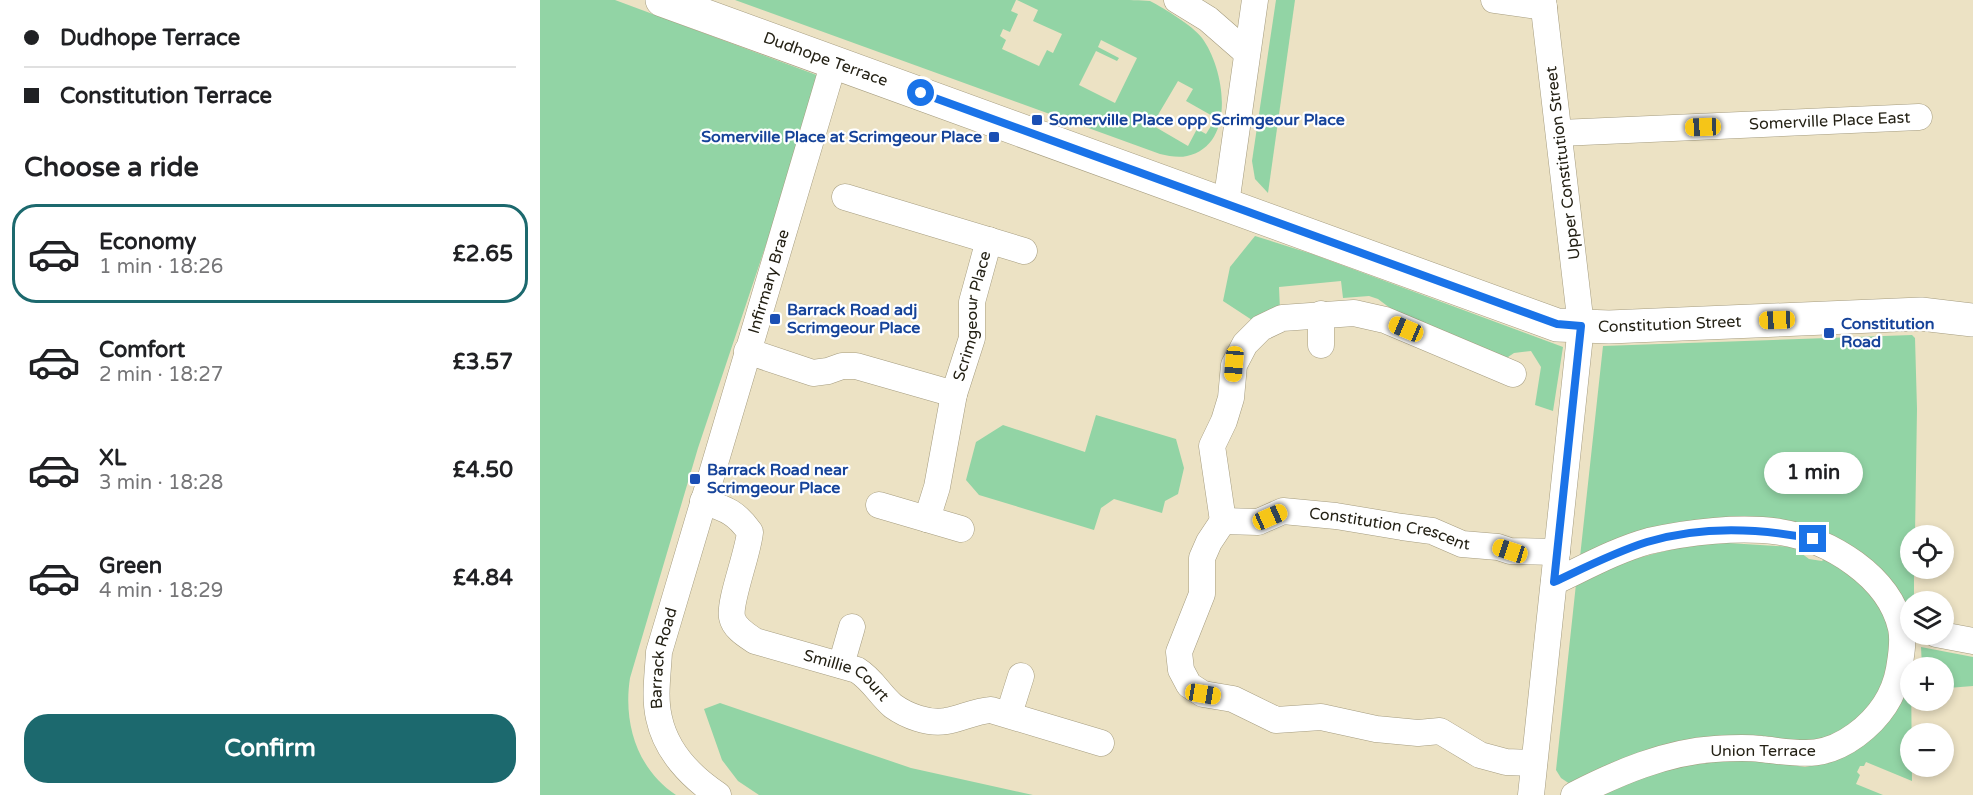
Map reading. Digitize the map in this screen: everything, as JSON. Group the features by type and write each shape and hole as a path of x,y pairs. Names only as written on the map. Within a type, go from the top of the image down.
{"street":[{"name":"Dudhope Terrace","path":"662,0 1557,324 1581,326"},
{"path":"1177,0 1208,19 1247,54"},
{"path":"1226,204 1255,0"},
{"path":"1494,0 1544,3"},
{"name":"Upper Constitution Street","path":"1544,3 1581,326"},
{"name":"Infirmary Brae","path":"703,501 834,62"},
{"name":"Somerville Place East","path":"1560,133 1919,117"},
{"name":"Scrimgeour Place","path":"845,196 1024,251"},
{"name":"Scrimgeour Place","path":"747,351 813,373 842,366 856,366 954,394 972,338 972,302 989,240"},
{"path":"1513,374 1385,320 1354,313 1282,318 1261,328 1245,344 1234,364 1231,398 1224,421 1212,446 1223,521 1209,542 1202,558 1202,594 1179,652 1181,670 1189,685 1203,694 1233,699 1276,720 1321,717 1376,729 1418,734 1440,731 1480,755 1506,762 1534,763"},
{"path":"1321,314 1321,345"},
{"name":"Constitution Street","path":"1581,326 1609,327 1921,314 1973,320"},
{"path":"1531,795 1581,326"},
{"path":"927,519 937,487 954,394"},
{"name":"Smillie Court","path":"703,501 731,511 750,532 749,548 732,606 732,619 742,633 755,641 857,670 868,677 893,706 910,716 928,721 945,721 977,710 991,710 1101,743"},
{"name":"Barrack Road","path":"703,501 659,652 657,687 659,718 669,746 689,772 718,795"},
{"path":"879,505 961,529"},
{"name":"Constitution Crescent","path":"1223,521 1258,522 1283,511 1336,516 1432,531 1461,544 1498,547 1510,551 1557,552"},
{"name":"Union Terrace","path":"1554,582 1602,559 1648,542 1699,532 1778,532 1813,539 1839,553 1881,588 1894,607 1901,630 1902,650 1896,686 1886,705 1872,721 1841,745 1821,752 1803,754 1758,748 1714,749 1678,754 1606,779 1574,795"},
{"path":"841,665 852,627"},
{"path":"1954,637 1973,641"},
{"path":"1009,714 1021,676"}],"green space":[{"path":"540,0 615,0 822,77 698,448 630,678 629,712 636,744 651,772 676,795 540,795"},
{"path":"735,0 1016,0 1011,11 1018,14 1010,32 1003,29 1000,36 1006,40 1002,49 1039,66 1047,50 1053,53 1062,34 1033,21 1038,10 1017,0 1150,1 1198,33 1210,52 1221,86 1220,122 1214,137 1203,149 1184,157 1160,154","holes":["1101,40 1137,58 1115,103 1079,85 1096,51 1117,61 1119,58 1098,47","1178,81 1193,89 1186,101 1216,118 1206,134 1197,129 1188,146 1152,125"]},
{"path":"1276,0 1295,0 1268,193 1255,179 1252,161"},
{"path":"1255,236 1312,254 1563,347 1553,411 1535,405 1541,367 1531,351 1514,353 1505,359 1402,317 1378,299 1369,296 1343,298 1341,281 1279,287 1280,310 1252,320 1223,301 1230,267"},
{"path":"1912,335 1915,338 1917,409 1915,525 1900,525 1900,579 1914,579 1914,591 1900,591 1900,610 1805,528 1580,557 1603,346"},
{"path":"1096,415 1176,439 1184,468 1178,494 1165,501 1162,513 1114,499 1101,508 1094,530 979,495 966,480 976,442 1003,425 1085,452"},
{"path":"1728,543 1793,547 1809,559 1822,561 1824,559 1857,580 1875,600 1887,623 1891,644 1884,679 1868,709 1843,729 1826,738 1570,784 1561,778 1556,770 1576,584 1612,567 1650,555 1688,547"},
{"path":"1908,645 1913,645 1913,657 1901,657"},
{"path":"1921,647 1973,657 1973,686 1954,688 1954,657 1922,657"},
{"path":"1900,660 1900,711 1911,711 1911,723 1900,723 1900,776 1866,762 1857,772 1860,775 1856,784 1883,795 1598,795 1662,770 1711,761 1756,760 1805,767 1820,764 1852,751"},
{"path":"720,703 911,768 1033,795 759,795 738,781 722,760 704,709"}],"place":[{"name":"Somerville Place opp Scrimgeour Place","path":"1037,120"},
{"name":"Somerville Place at Scrimgeour Place","path":"994,137"},
{"name":"Barrack Road adj Scrimgeour Place","path":"775,319"},
{"name":"Constitution Road","path":"1829,333"},
{"name":"Barrack Road near Scrimgeour Place","path":"695,479"}],"route":[{"path":"921,93 1557,324 1581,326 1554,582 1602,559 1648,542 1699,532 1778,532 1813,539"}]}
